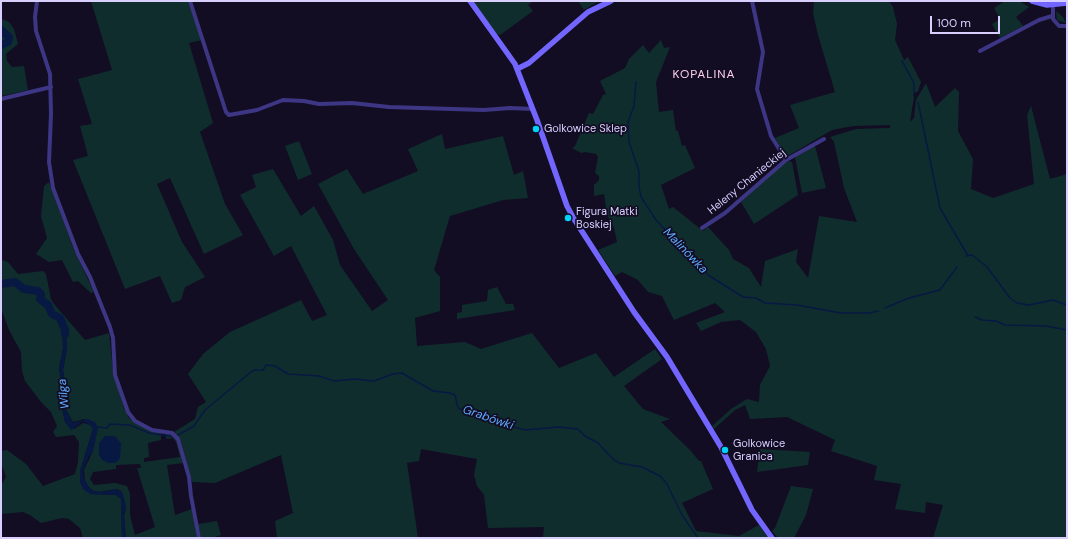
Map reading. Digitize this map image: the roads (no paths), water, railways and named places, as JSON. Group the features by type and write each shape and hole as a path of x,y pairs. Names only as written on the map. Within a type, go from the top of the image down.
{"street":[{"path":"37,1 35,17 36,32 50,74 51,114 48,162 53,188 78,254 90,277 110,327 113,338 115,375 128,412 135,421 152,430 172,433 178,439 189,477 199,538"},
{"path":"190,1 226,112 229,115 257,110 284,100 304,101 319,104 352,103 425,109 533,109"},
{"path":"470,1 508,53 517,69 533,109 567,206 574,219 634,312 667,357 721,447 752,510 772,538"},
{"path":"517,69 529,63 588,12 611,1"},
{"path":"752,1 763,52 757,89 771,136 786,160"},
{"path":"1032,1 1053,5 1067,3"},
{"path":"1053,5 1052,16 1059,26 1067,26"},
{"path":"980,51 1039,20 1052,16"},
{"path":"1,99 51,87"},
{"name":"Heleny Chanieckiej","path":"702,228 725,213 786,160 824,139"}],"water":[{"path":"66,324 67,349 63,370 67,394 66,410 73,423 87,419 95,422 98,428 93,452 89,456 83,470 83,476 88,486 93,491 104,492 115,489 122,492 126,505 124,516 126,538 122,538 121,499 116,495 90,494 83,489 80,482 80,471 93,429 83,421 71,430 65,422 62,409 63,388 59,369 63,348 62,325"},
{"path":"105,436 115,436 121,443 120,458 116,463 108,463 102,460 99,455 99,443"}],"waterway":[{"name":"Wilga","path":"1,30 9,37 8,42 1,45"},
{"path":"902,61 914,83 914,94"},
{"name":"Malinówka","path":"636,82 634,106 628,122 629,142 639,171 639,187 641,197 656,220 684,250 693,256 708,275 743,297 756,298 765,303 797,305 841,313 869,313 878,311"},
{"path":"918,102 940,208 967,254"},
{"name":"Malinówka","path":"966,256 972,255 987,267 1010,298 1017,303 1029,305 1053,300 1067,305"},
{"name":"Malinówka","path":"885,308 909,298 940,290 957,267"},
{"name":"Wilga","path":"1,284 15,282 24,289 38,291 41,294 40,299 48,305 52,314 60,318 65,334"},
{"path":"975,317 982,320 996,321 1005,325 1046,326 1067,330"},
{"name":"Grabówki","path":"178,435 194,426 205,410 251,372 255,370 263,370 266,365 275,366 288,374 319,376 334,381 355,379 374,381 393,374 402,373 433,391 455,395 458,408 494,422 525,430 558,427 578,429 585,436 598,443 613,459 619,463 642,467 660,476 667,484 682,515 698,538"},
{"name":"Grabówki","path":"98,427 107,428 110,424 130,425 149,433 175,437"}],"place":[{"name":"Golkowice Sklep","path":"536,129"},
{"name":"Figura Matki Boskiej","path":"568,218"},
{"name":"Golkowice Granica","path":"725,450"}],"district":[{"name":"KOPALINA","path":"704,75"}]}
